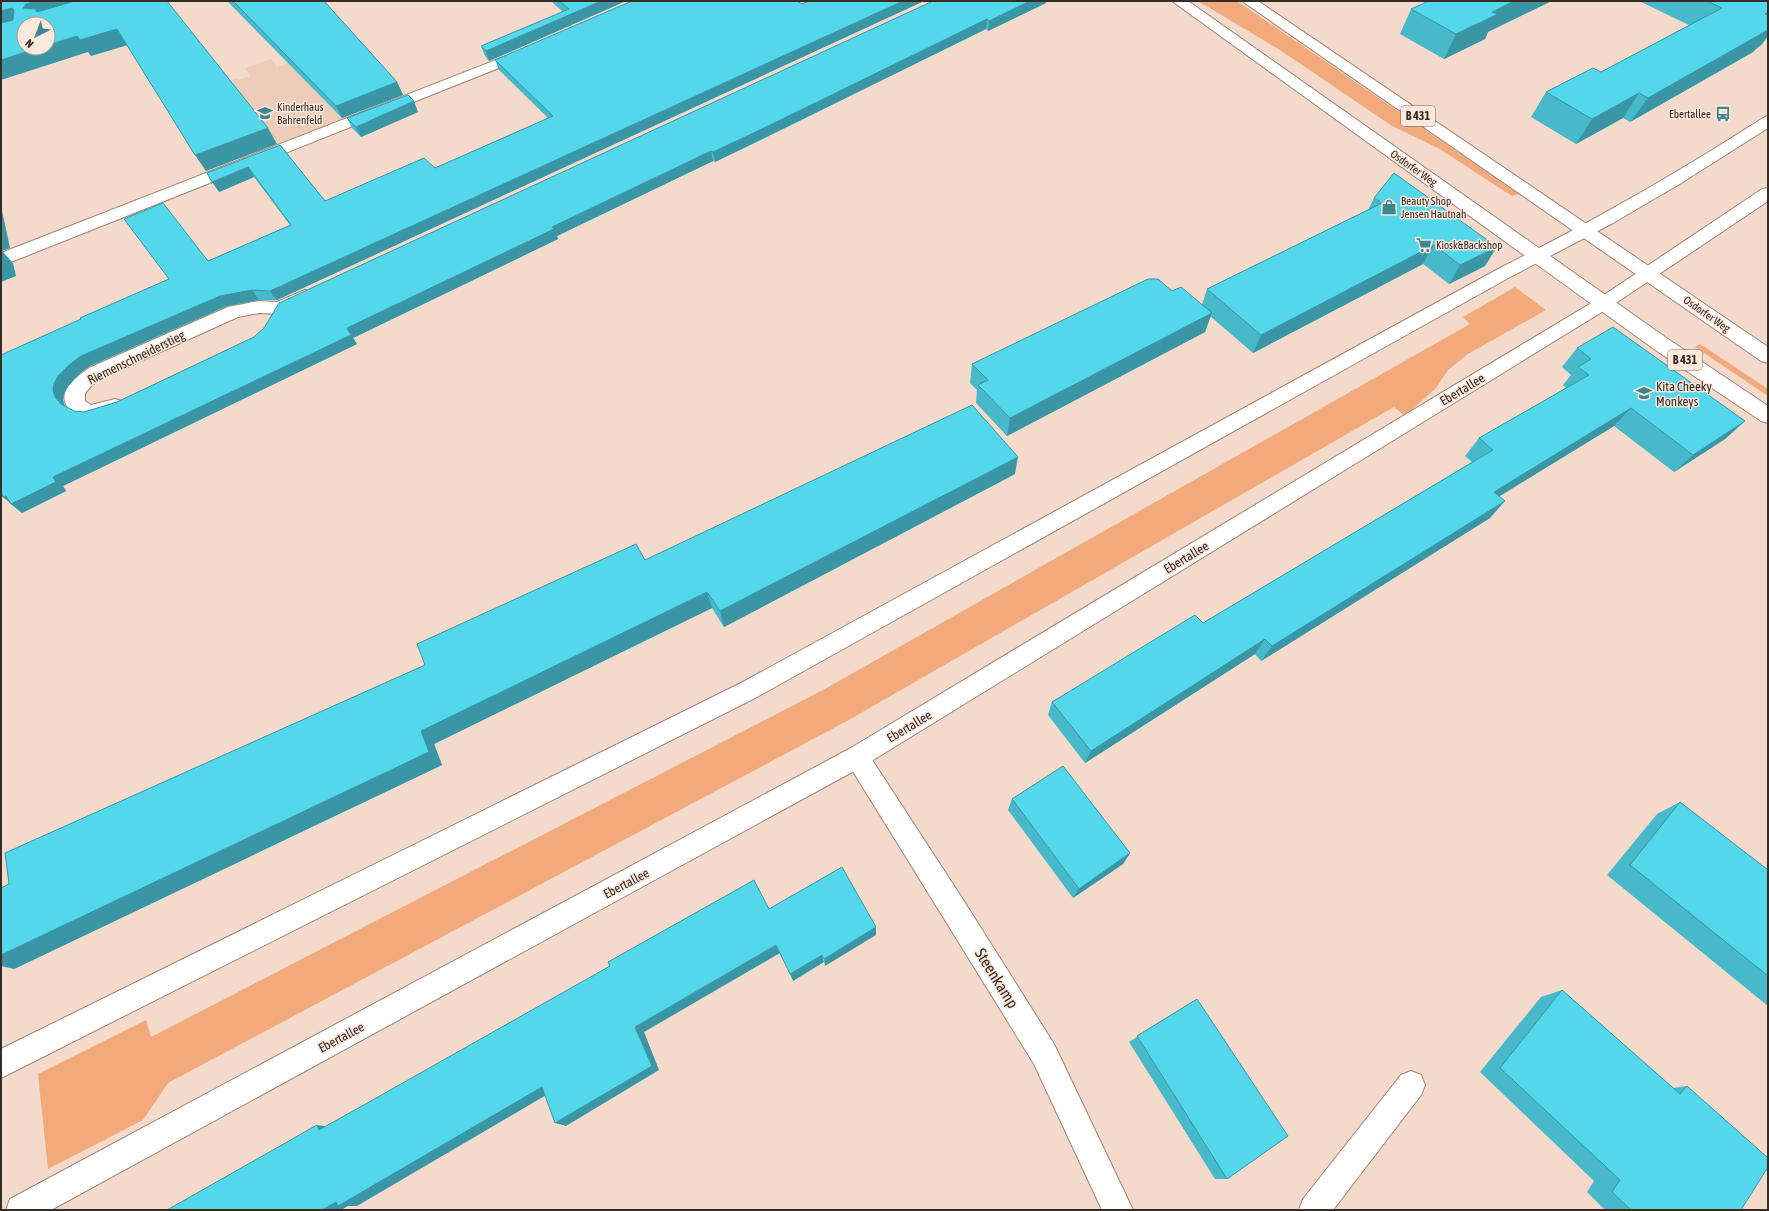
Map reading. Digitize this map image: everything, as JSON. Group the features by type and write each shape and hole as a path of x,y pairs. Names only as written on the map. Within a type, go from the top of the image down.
{"main road":[{"name":"Osdorfer Weg","path":"1179,1 1604,303 1768,416"},
{"name":"Osdorfer Weg","path":"1249,1 1768,356"},
{"path":"1,260 534,48"},
{"path":"1,1064 749,690 1506,272 1635,204 1721,152 1768,120"},
{"name":"Ebertallee","path":"22,1210 857,757 1604,303 1768,193"},
{"name":"Riemenschneiderstieg","path":"132,398 102,411 88,413 75,404 74,390 85,380 98,372 234,311 253,307 279,308 322,288"},
{"path":"268,327 279,308"},
{"name":"Steenkamp","path":"857,757 953,907 1044,1054 1118,1210"},
{"path":"1314,1210 1411,1085"}],"shaded area":[{"path":"1198,1 1237,1 1519,194 1512,196 1438,148 1392,126 1280,50"},
{"name":"Kinderhaus Bahrenfeld","path":"353,40 402,94 400,97 208,174 164,103 237,78 239,80 250,76 245,68 271,59 277,67"},
{"path":"1515,287 1546,310 1468,354 1448,370 1436,388 1405,416 1394,407 847,721 168,1083 143,1120 48,1169 38,1074 146,1020 151,1037 823,690 1470,324 1463,317"},
{"path":"1700,344 1768,389 1768,396 1695,347"}],"building":[{"path":"1,1 34,1 26,4 23,8 35,9 37,12 75,1 167,1 268,128 195,155 117,29 80,40 77,36 56,43 56,16 16,16 16,55 1,60 1,23 13,20 14,10 12,8 1,11"},
{"path":"233,1 324,1 397,82 336,106"},
{"path":"559,1 601,1 486,51 481,46 569,9"},
{"path":"632,1 797,1 802,4 809,1 903,1 270,291 252,290 220,296 81,356 58,376 53,390 55,397 61,404 74,411 84,412 117,402 254,337 264,328 279,303 933,1 1030,1 989,21 987,19 762,129 713,152 711,151 552,227 554,229 347,328 351,335 53,477 56,482 11,504 6,496 3,497 1,493 1,355 169,279 124,219 163,203 208,261 291,225 248,167 212,182 207,173 280,145 325,201 424,158 435,168 553,116 495,60"},
{"path":"1429,1 1514,1 1492,12 1498,14 1456,34 1411,9"},
{"path":"1707,1 1768,1 1768,12 1765,14 1768,15 1768,30 1648,98 1639,93 1592,119 1546,92 1593,68 1601,72 1722,8"},
{"path":"408,95 414,101 356,127 347,118"},
{"path":"1394,173 1497,247 1460,265 1434,245 1261,335 1207,289 1382,203 1374,198"},
{"path":"1148,279 1158,279 1172,291 1181,287 1212,313 1010,418 978,385 988,380 972,364"},
{"path":"1613,327 1745,421 1693,455 1631,408 1494,492 1505,501 1272,646 1265,639 1091,751 1052,702 1195,615 1203,623 1493,450 1479,438 1589,375 1578,367 1591,359 1577,348"},
{"path":"972,405 1018,457 720,611 707,592 421,731 429,752 1,955 1,888 9,884 5,853 425,665 417,644 636,544 645,560"},
{"path":"1063,766 1130,853 1079,889 1012,799"},
{"path":"1680,802 1768,870 1768,976 1630,865"},
{"path":"842,867 876,927 824,959 822,955 790,974 776,945 635,1027 652,1066 555,1123 542,1087 338,1206 336,1202 322,1210 167,1210 317,1125 319,1130 369,1102 610,966 608,962 754,880 769,909"},
{"path":"1562,990 1680,1094 1687,1086 1768,1158 1768,1167 1741,1210 1631,1210 1612,1192 1620,1180 1500,1068"},
{"path":"1197,999 1288,1136 1227,1179 1137,1036"}],"place":[{"name":"Kinderhaus Bahrenfeld","path":"265,113"},
{"name":"Ebertallee","path":"1723,114"},
{"name":"Beauty Shop Jensen Hautnah","path":"1389,207"},
{"name":"Kiosk&Backshop","path":"1424,245"},
{"name":"Kita Cheeky Monkeys","path":"1644,393"}]}
